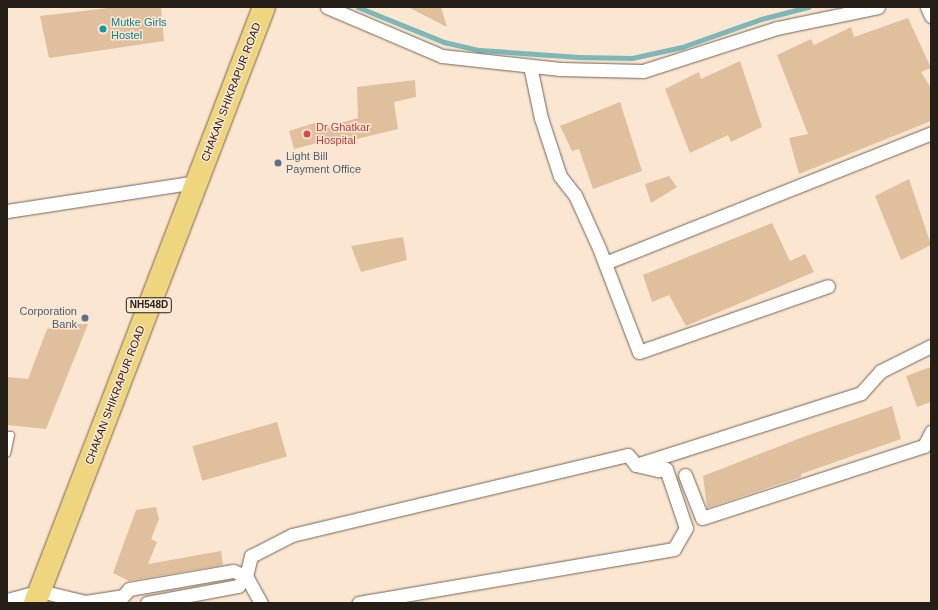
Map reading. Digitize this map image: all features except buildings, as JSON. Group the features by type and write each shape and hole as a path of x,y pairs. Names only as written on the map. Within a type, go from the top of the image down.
{"highway":[{"name":"CHAKAN SHIKRAPUR ROAD","path":"38,597 264,7"}],"street":[{"path":"326,7 442,56 530,66 643,71 777,28 878,7"},
{"path":"927,7 931,16"},
{"path":"530,66 541,118 560,176 575,195 605,263 640,352 828,286"},
{"path":"605,263 931,134"},
{"path":"7,211 196,182"},
{"path":"636,465 861,393 881,370 931,346"},
{"path":"685,475 702,518 924,446 931,432"},
{"path":"147,603 238,586 246,576 251,556 292,534 628,455 636,465 658,470 666,469 686,528 674,549 359,603"},
{"path":"7,600 38,597 85,602 127,600 129,589 233,571 246,576 261,603"}],"lane":[{"path":"7,435 11,435 7,454"}],"waterway":[{"path":"358,7 444,42 480,50 579,57 632,58 682,47 761,19 808,7"}],"place":[{"name":"Mutke Girls Hostel","path":"103,29"},
{"name":"Dr Ghatkar Hospital","path":"307,134"},
{"name":"Light Bill Payment Office","path":"278,163"},
{"name":"Corporation Bank","path":"85,318"}]}
